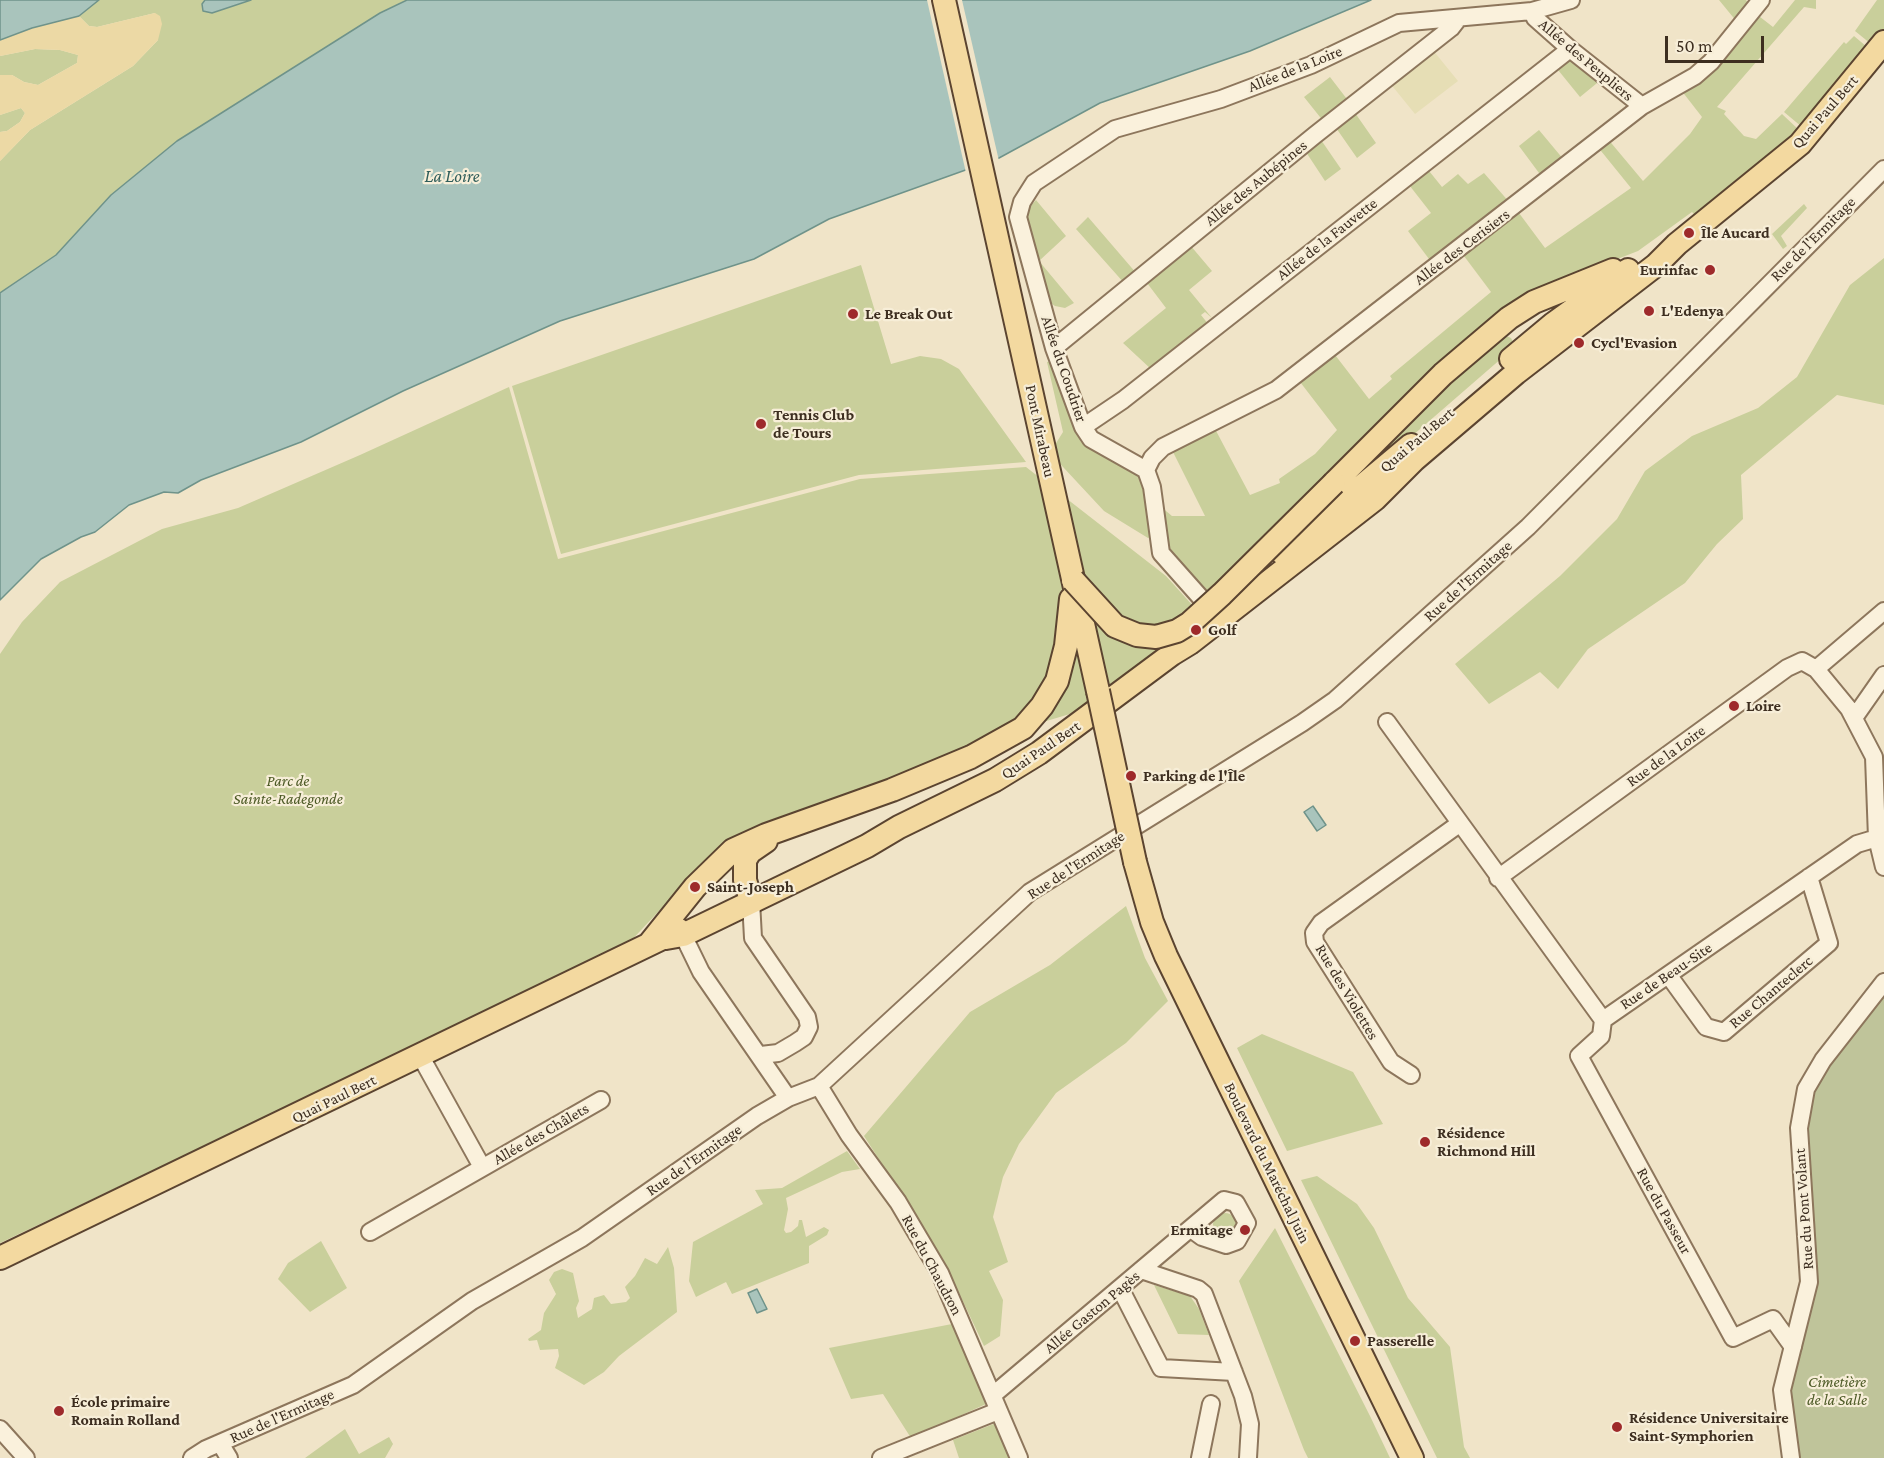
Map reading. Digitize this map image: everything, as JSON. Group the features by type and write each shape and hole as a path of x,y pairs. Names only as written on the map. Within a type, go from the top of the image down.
{"main road":[{"name":"Pont Mirabeau","path":"944,0 1135,862"},
{"name":"Quai Paul Bert","path":"0,1258 666,940 749,895 790,865 834,847 898,827 995,780 1032,758 1375,499 1414,460 1516,372 1656,265 1677,244 1800,144 1881,53"},
{"name":"Quai Paul Bert","path":"1218,617 1262,571 1534,340 1648,256 1677,244"},
{"path":"1073,580 1115,626 1137,635 1156,637 1177,631 1190,623 1222,594 1443,374 1509,318 1534,302 1648,256"},
{"path":"1509,318 1520,320 1528,327 1534,340 1534,348 1516,372"},
{"path":"666,940 676,908 720,860 747,843 892,790 971,757 1023,728 1057,681 1066,646 1073,580"},
{"path":"749,895 744,869 750,852 807,821"},
{"name":"Boulevard du Maréchal Juin","path":"1135,862 1152,922 1166,956 1412,1458"}],"street":[{"name":"Allée de la Loire","path":"1034,183 1115,129 1251,87 1311,65 1400,23 1532,11 1571,0"},
{"name":"Allée des Cerisiers","path":"1146,470 1152,458 1163,447 1276,390 1642,106 1685,83 1703,69 1761,0"},
{"name":"Allée des Peupliers","path":"1532,11 1535,18 1570,49 1642,106"},
{"name":"Allée des Aubépines","path":"1054,348 1315,135 1451,28 1458,19"},
{"name":"Allée de la Fauvette","path":"1083,427 1123,400 1570,49"},
{"name":"Rue de l'Ermitage","path":"192,1458 220,1443 353,1385 453,1313 582,1238 757,1116 788,1098 819,1086 1030,892 1302,723 1335,700 1528,527 1884,169"},
{"name":"Allée du Coudrier","path":"1034,183 1022,202 1018,217 1054,348 1083,427 1091,439 1146,470"},
{"path":"1146,470 1152,487 1161,553 1218,617"},
{"path":"1884,611 1816,669 1854,718 1874,757 1877,838 1884,867"},
{"name":"Rue de la Loire","path":"1498,878 1790,665 1802,661 1816,669"},
{"path":"1854,718 1884,675"},
{"path":"1387,722 1498,878"},
{"name":"Rue des Violettes","path":"1411,1075 1390,1062 1315,942 1314,933 1321,923 1459,824"},
{"name":"Rue de Beau-Site","path":"1498,878 1603,1020 1857,844 1877,838"},
{"name":"Rue Chanteclerc","path":"1669,975 1706,1028 1724,1032 1829,943 1809,877"},
{"path":"749,895 753,938 807,1017 809,1027 804,1037 778,1053 761,1055"},
{"path":"666,940 701,972 761,1055 788,1098"},
{"name":"Rue du Pont Volant","path":"1791,1458 1782,1390 1809,1282 1799,1128 1806,1089 1823,1060 1884,982"},
{"name":"Rue du Passeur","path":"1603,1020 1601,1036 1579,1056 1733,1338 1773,1319 1793,1347"},
{"name":"Allée des Châlets","path":"421,1057 482,1167"},
{"name":"Rue du Chaudron","path":"819,1086 849,1135 898,1202 940,1274 1018,1458"},
{"name":"Allée des Châlets","path":"370,1232 601,1100"},
{"name":"Allée Gaston Pagès","path":"881,1458 995,1403 1120,1288 1191,1229"},
{"path":"1141,1270 1198,1289 1204,1294 1234,1371 1250,1424 1248,1458"},
{"path":"1120,1288 1161,1368 1234,1371"},
{"path":"1200,1458 1211,1404"},
{"path":"0,1429 26,1458"},
{"path":"220,1443 229,1458"}],"shaded area":[{"path":"1432,49 1458,81 1415,114 1389,82"}],"green space":[{"path":"99,0 205,0 202,4 212,13 251,0 407,0 380,13 177,141 111,195 56,255 0,293 0,161 30,130 133,66 158,40 155,13 97,27 89,26 79,16"},
{"path":"1719,0 1746,0 1750,6 1737,22"},
{"path":"1795,0 1816,0 1816,9 1804,7 1717,107 1726,111 1724,114 1744,136 1756,139 1782,114 1799,130 1696,216 1692,212 1638,251 1527,294 1498,312 1461,346 1210,598 1167,548 1160,506 1172,516 1205,516 1171,448 1214,427 1250,495 1280,483 1279,479 1315,454 1337,430 1297,378 1332,351 1369,399 1392,379 1390,376 1491,292 1461,252 1516,209 1545,248 1631,188 1597,146 1607,138 1643,181 1690,134 1702,117 1681,90 1755,13 1773,27"},
{"path":"1877,0 1884,0 1884,29 1871,44 1855,31"},
{"path":"1854,36 1867,47 1802,127 1784,112 1844,42 1846,44"},
{"path":"35,49 60,50 78,55 77,63 38,85 24,82 12,75 0,75 0,56"},
{"path":"1566,55 1602,79 1580,97 1554,65"},
{"path":"1330,77 1350,103 1324,122 1304,97"},
{"path":"21,108 25,113 20,122 7,131 0,132 0,115"},
{"path":"1353,110 1376,143 1357,158 1334,125"},
{"path":"1539,130 1564,160 1542,177 1519,146"},
{"path":"1319,137 1341,169 1325,181 1304,149"},
{"path":"1425,166 1442,187 1458,174 1468,184 1484,173 1510,203 1432,263 1408,231 1431,213 1406,181"},
{"path":"1036,200 1066,236 1039,261 1074,303 1065,308 1055,306 1048,301 1041,278 1025,212"},
{"path":"1804,204 1807,208 1781,236 1787,246 1783,249 1772,234"},
{"path":"1088,217 1137,274 1125,284 1076,229"},
{"path":"1190,245 1212,271 1189,290 1212,318 1205,312 1201,315 1209,325 1152,370 1123,343 1166,308 1144,279"},
{"path":"1884,258 1884,405 1837,395 1741,475 1743,519 1717,544 1685,583 1588,649 1558,689 1540,672 1489,704 1455,664 1560,576 1617,519 1645,471 1692,436 1758,408 1797,377 1850,285"},
{"name":"Tennis Club de Tours","path":"861,265 891,364 920,356 941,359 959,369 1026,462 859,475 561,554 512,386"},
{"path":"1504,335 1511,338 1514,344 1510,351 1374,469 1344,484 1450,379"},
{"path":"1052,361 1081,442 1142,475 1153,536 1148,538 1104,511 1050,453 1063,432 1047,362"},
{"name":"Parc de Sainte-Radegonde","path":"509,387 558,559 860,479 1026,467 1166,576 1194,607 1161,649 1080,711 996,736 718,848 627,945 0,1243 0,654 22,622 60,582 162,529 238,508"},
{"path":"1126,906 1145,958 1168,1001 1126,1043 1056,1093 1019,1144 1003,1177 993,1217 1008,1262 989,1271 1003,1300 1000,1336 984,1346 943,1259 864,1136 970,1012 1050,965"},
{"name":"Cimetière de la Salle","path":"1884,990 1884,1458 1796,1458 1788,1391 1803,1333 1804,1142 1813,1086"},
{"path":"1262,1034 1353,1072 1383,1124 1287,1151 1237,1048"},
{"path":"847,1151 860,1169 842,1172 786,1198 788,1209 784,1230 786,1233 798,1226 799,1220 802,1220 806,1237 824,1227 829,1230 827,1235 809,1246 809,1263 732,1294 726,1282 696,1297 689,1281 693,1242 763,1204 755,1190 782,1188"},
{"path":"1317,1176 1357,1204 1374,1228 1408,1298 1450,1347 1464,1447 1470,1458 1437,1458 1301,1180"},
{"path":"1220,1213 1230,1213 1237,1220 1237,1230 1230,1237 1220,1237 1213,1230 1213,1220"},
{"path":"1275,1228 1390,1458 1308,1458 1304,1450 1239,1281"},
{"path":"321,1241 347,1288 310,1312 278,1279 288,1263"},
{"path":"668,1247 674,1268 677,1312 619,1356 604,1372 584,1385 555,1368 559,1356 558,1349 540,1350 537,1340 529,1341 528,1339 541,1330 544,1313 556,1294 549,1280 554,1272 562,1269 573,1273 579,1301 576,1308 578,1318 592,1309 594,1298 604,1295 611,1304 626,1302 630,1298 625,1287 635,1276 645,1258 657,1264"},
{"path":"1154,1285 1190,1296 1199,1309 1209,1335 1178,1334"},
{"path":"952,1324 986,1404 911,1438 883,1394 851,1399 829,1348"},
{"path":"996,1423 1012,1458 959,1458 953,1440"},
{"path":"345,1429 359,1454 389,1437 393,1444 385,1458 305,1458"}],"sand":[{"path":"155,13 160,16 162,24 158,40 133,66 30,130 0,161 0,132 7,131 20,122 25,113 21,108 0,115 0,75 12,75 24,82 38,85 77,63 78,55 60,50 35,49 0,56 0,40 32,28 79,16 89,26 97,27"}],"water":[{"path":"0,0 99,0 79,16 32,28 0,40"},
{"path":"205,0 251,0 212,13 203,11 202,4"},
{"name":"La Loire","path":"407,0 1371,0 1250,51 1100,103 999,158 829,219 754,259 560,321 403,391 301,442 201,480 178,493 164,492 129,505 95,532 41,559 0,600 0,293 56,255 111,195 177,141 380,13"},
{"path":"1313,806 1326,825 1317,831 1304,812"},
{"path":"757,1289 767,1309 757,1313 748,1293"}],"pier":[{"path":"927,0 962,0 999,161 966,173"}],"place":[{"name":"Île Aucard","path":"1689,233"},
{"name":"Eurinfac","path":"1710,270"},
{"name":"L'Edenya","path":"1649,311"},
{"name":"Le Break Out","path":"853,314"},
{"name":"Cycl'Evasion","path":"1579,343"},
{"name":"Tennis Club de Tours","path":"761,424"},
{"name":"Golf","path":"1196,630"},
{"name":"Loire","path":"1734,706"},
{"name":"Parking de l'Île","path":"1131,776"},
{"name":"Saint-Joseph","path":"695,887"},
{"name":"Résidence Richmond Hill","path":"1425,1142"},
{"name":"Ermitage","path":"1245,1230"},
{"name":"Passerelle","path":"1355,1341"},
{"name":"École primaire Romain Rolland","path":"59,1411"},
{"name":"Résidence Universitaire Saint-Symphorien","path":"1617,1427"}]}
